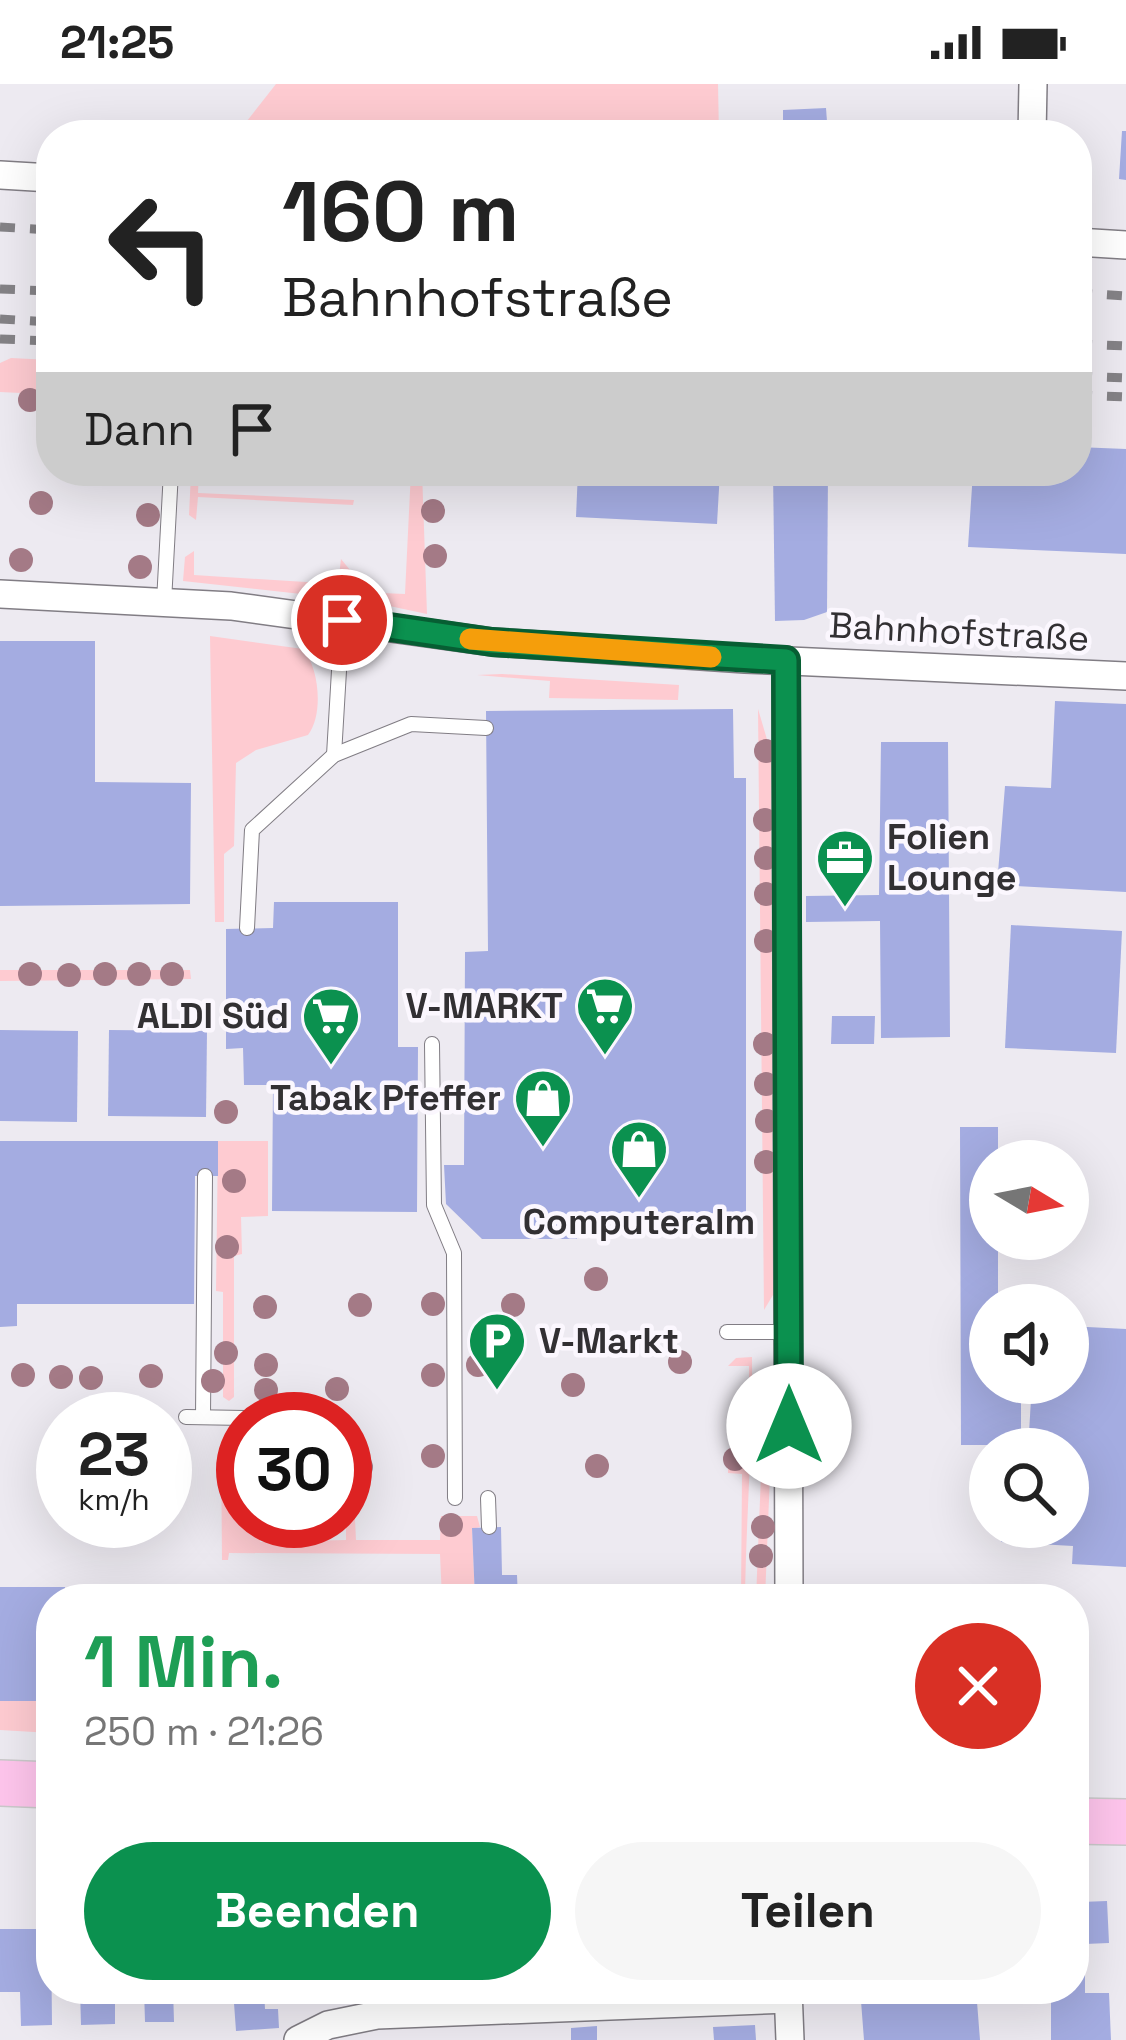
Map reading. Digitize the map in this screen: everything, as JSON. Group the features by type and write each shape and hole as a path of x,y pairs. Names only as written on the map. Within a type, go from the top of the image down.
{"main road":[{"path":"0,1783 36,1784"},
{"path":"1089,1821 1126,1822"}],"street":[{"path":"1032,120 1033,84"},
{"path":"0,175 36,177"},
{"path":"1092,243 1126,244"},
{"name":"Bahnhofstraße","path":"0,594 444,625 492,642 711,646 786,660 1126,676"},
{"path":"786,660 789,1584"},
{"path":"298,2040 328,2025 376,2015 592,2004"},
{"path":"788,2004 790,2040"}],"lane":[{"path":"164,602 170,486"},
{"path":"334,755 350,621 361,585"},
{"path":"247,928 252,830 334,755 411,724 486,728"},
{"path":"432,1044 434,1205 454,1252 455,1498"},
{"path":"203,1417 205,1176"},
{"path":"727,1332 790,1332"},
{"path":"192,1417 216,1417"},
{"path":"488,1498 489,1527"}],"shaded area":[{"path":"276,84 718,84 719,120 248,120"},
{"path":"11,358 36,359 36,402 31,406 21,393 0,392 0,363"},
{"path":"190,486 198,486 198,493 354,500 353,505 198,497 196,520 189,515"},
{"path":"410,486 423,486 427,614 380,604 382,593 405,594"},
{"path":"194,551 194,575 338,584 341,559 350,570 346,599 183,581 185,557"},
{"path":"210,636 303,649 318,691 308,735 256,750 236,763 234,846 224,854 224,922 215,922"},
{"path":"477,675 679,685 678,700 549,698 550,681"},
{"path":"758,709 771,753 773,1295 764,1310"},
{"path":"0,970 190,970 191,979 0,981"},
{"path":"218,1141 268,1141 268,1216 241,1217 242,1254 234,1256 234,1392 223,1392 223,1292 216,1291"},
{"path":"752,1357 750,1448 749,1366 728,1366 736,1358"},
{"path":"765,1375 774,1375 766,1584 757,1584"},
{"path":"728,1449 750,1449 745,1584 741,1584 742,1474 728,1473"},
{"path":"441,1516 477,1516 480,1527 472,1529 474,1584 441,1584 440,1554 229,1553 228,1560 222,1560 222,1548 372,1548 372,1540 440,1540"},
{"path":"0,1701 36,1701 36,1732 0,1730"}],"building":[{"path":"826,108 827,120 783,120 783,110"},
{"path":"1122,131 1126,131 1126,180 1119,179"},
{"path":"1092,448 1126,449 1126,554 968,547 972,486 1092,486"},
{"path":"577,486 719,486 717,524 576,517"},
{"path":"773,486 828,486 827,612 804,620 775,621"},
{"path":"0,641 95,641 95,782 191,783 190,904 0,906"},
{"path":"1055,701 1126,704 1126,892 997,885 1005,786 1051,788"},
{"name":"V-MARKT","path":"733,709 734,778 746,778 746,1214 708,1213 708,1229 679,1229 679,1213 577,1213 577,1239 482,1239 446,1204 444,1165 464,1165 465,952 488,951 486,711"},
{"path":"881,742 948,742 950,1037 881,1038 880,921 806,922 806,896 879,895"},
{"name":"ALDI Süd","path":"274,902 398,902 398,1047 418,1047 417,1212 272,1211 273,1085 244,1085 243,1048 226,1049 226,929 273,928"},
{"path":"1011,925 1122,931 1116,1053 1005,1048"},
{"path":"832,1016 875,1016 874,1044 831,1044"},
{"path":"0,1030 78,1031 77,1122 0,1121"},
{"path":"109,1030 207,1031 206,1117 108,1116"},
{"path":"960,1127 998,1127 998,1140 969,1140 969,1260 998,1260 998,1284 969,1284 969,1404 1021,1404 1021,1428 969,1428 969,1445 961,1445"},
{"path":"0,1141 218,1141 218,1176 195,1176 194,1304 17,1304 17,1326 0,1327"},
{"path":"1089,1327 1126,1329 1126,1567 1072,1564 1073,1548 1089,1548 1089,1428 1029,1428 1031,1404 1089,1404"},
{"path":"501,1527 502,1575 517,1575 517,1584 474,1584 472,1528"},
{"path":"0,1587 36,1587 36,1701 0,1701"},
{"path":"1107,1901 1109,1943 1089,1944 1089,1902"},
{"path":"0,1929 36,1929 36,2004 52,2004 52,2025 21,2026 20,1992 0,1992"},
{"path":"1089,1993 1109,1993 1111,2040 1051,2040 1051,2004 1089,2004"},
{"path":"80,2004 115,2004 115,2024 81,2025"},
{"path":"144,2004 173,2004 174,2022 145,2022"},
{"path":"234,2004 278,2009 279,2028 236,2031"},
{"path":"861,2004 977,2004 980,2040 864,2040"},
{"path":"755,2025 756,2040 714,2040 713,2027"},
{"path":"597,2026 597,2040 571,2040 571,2028"}],"railway":[{"path":"0,227 36,229"},
{"path":"0,289 36,290"},
{"path":"1092,294 1126,296"},
{"path":"0,319 36,321"},
{"path":"0,339 36,340"},
{"path":"1092,345 1126,346"},
{"path":"1092,377 1126,378"},
{"path":"1092,396 1126,397"}],"slow traffic":[{"path":"470,639 711,657"}],"place":[{"name":"Folien Lounge","path":"845,909"},
{"name":"V-MARKT","path":"605,1057"},
{"name":"ALDI Süd","path":"331,1067"},
{"name":"Tabak Pfeffer","path":"543,1149"},
{"name":"Computeralm","path":"639,1200"},
{"name":"V-Markt","path":"497,1392"}],"route":[{"path":"342,620 492,642 786,660 789,1426"}]}
